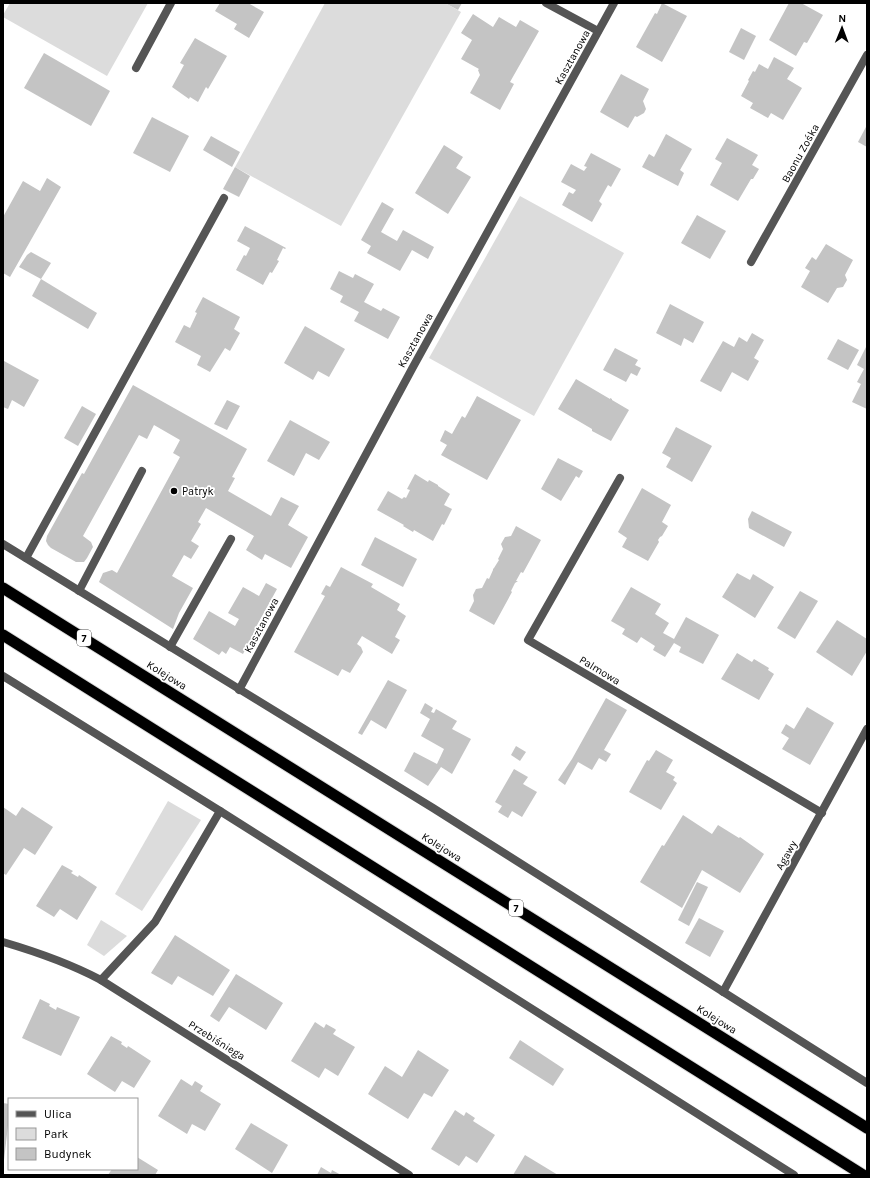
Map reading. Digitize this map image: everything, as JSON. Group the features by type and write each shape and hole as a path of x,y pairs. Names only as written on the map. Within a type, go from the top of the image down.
{"highway":[{"name":"Kolejowa","path":"3,588 867,1128"},
{"path":"3,635 864,1175"}],"street":[{"path":"136,68 171,3"},
{"path":"546,3 598,31"},
{"name":"Kasztanowa","path":"239,690 417,360 614,3"},
{"name":"Baonu Zośka","path":"752,262 867,55"},
{"path":"26,558 224,198"},
{"path":"79,591 142,471"},
{"name":"Palmowa","path":"620,478 528,640 822,813"},
{"path":"170,648 230,539"},
{"path":"3,544 170,648 433,808 867,1083"},
{"path":"3,676 220,811 794,1175"},
{"name":"Agawy","path":"723,992 867,729"},
{"path":"101,980 155,922 220,811"},
{"name":"Przebiśniega","path":"3,942 31,950 74,966 101,980 410,1175"}],"green space":[{"path":"10,3 148,3 107,76 3,17"},
{"path":"325,3 445,3 461,12 341,226 235,167"},
{"path":"520,196 624,253 534,416 429,358"},
{"path":"168,801 201,820 142,911 115,894"},
{"path":"101,920 127,936 104,956 87,945"}],"building":[{"path":"220,3 248,3 264,12 249,38 234,29 237,24 215,11"},
{"path":"445,3 462,3 458,10"},
{"path":"662,3 687,16 662,62 636,47 655,13 657,14"},
{"path":"789,3 801,3 823,15 807,43 804,42 796,56 769,40"},
{"path":"473,14 493,27 499,17 516,27 520,20 539,31 510,82 514,84 500,110 470,93 480,75 479,69 461,59 472,40 461,33"},
{"path":"741,28 756,36 744,60 729,52"},
{"path":"195,38 227,56 208,89 206,87 198,102 190,97 189,99 172,87 184,65 180,63"},
{"path":"44,53 110,91 91,126 24,88"},
{"path":"774,57 794,68 787,79 802,88 783,120 771,113 768,118 750,108 753,103 741,96 753,71 755,72 759,64 768,69"},
{"path":"621,74 649,89 643,101 646,109 644,113 637,117 635,116 628,128 600,112"},
{"path":"152,117 189,136 170,172 133,153"},
{"path":"867,125 867,147 858,142"},
{"path":"666,134 692,149 680,170 684,173 678,186 642,167 649,154 654,157"},
{"path":"211,136 240,152 232,167 203,150"},
{"path":"727,138 758,155 752,165 759,169 753,179 751,179 738,201 710,185 722,163 715,159"},
{"path":"444,145 463,157 456,168 471,177 448,214 415,193"},
{"path":"591,153 621,169 611,187 608,185 599,201 602,204 592,222 562,205 569,192 573,194 576,190 561,182 571,164 584,171 587,167 584,166"},
{"path":"235,167 250,176 239,197 223,189"},
{"path":"47,178 61,187 10,277 3,273 3,217 23,181 40,191"},
{"path":"382,202 394,209 381,232 397,241 403,230 434,247 428,259 412,250 400,271 367,253 371,246 361,240"},
{"path":"697,215 726,231 710,259 681,243"},
{"path":"245,226 286,248 283,248 277,260 279,261 272,273 270,272 263,285 236,270 244,255 246,256 250,248 237,241"},
{"path":"826,244 853,260 845,275 847,280 843,287 837,288 828,303 801,287 810,271 805,268 812,257 816,260"},
{"path":"31,252 51,263 41,279 19,267 27,255"},
{"path":"339,271 353,278 355,274 374,284 364,302 381,311 383,308 400,317 388,339 354,321 359,312 340,302 343,296 330,289"},
{"path":"41,279 97,313 88,329 32,296"},
{"path":"203,297 240,317 234,329 240,333 230,351 225,348 210,372 197,365 201,356 175,342 184,325 190,328 197,313 195,312"},
{"path":"670,304 704,322 693,343 684,338 681,346 656,333"},
{"path":"305,326 345,349 329,377 318,371 313,380 284,363"},
{"path":"752,333 764,340 754,358 759,361 748,381 732,372 721,392 700,381 723,341 734,347 739,337 747,342"},
{"path":"838,339 859,350 848,370 827,359"},
{"path":"867,345 867,409 852,402 861,384 857,382 864,369 857,365"},
{"path":"615,348 638,360 635,365 641,368 637,376 631,373 626,382 603,370"},
{"path":"4,361 39,380 24,407 12,400 8,409 3,407"},
{"path":"576,379 629,410 611,441 592,431 592,429 558,409"},
{"path":"133,385 247,449 232,477 235,478 228,491 271,516 281,497 299,506 288,525 308,537 291,568 265,554 262,560 246,550 254,536 206,508 198,522 201,524 191,541 199,546 191,559 184,555 172,576 193,588 179,613 173,629 99,582 103,573 112,570 117,573 180,457 173,453 180,440 154,425 147,439 139,435 83,536 91,542 93,547 84,562 76,562 51,548 46,541 47,536 82,473 84,474"},
{"path":"477,396 521,420 487,480 441,455 447,445 440,441 445,430 452,434 462,416 465,418"},
{"path":"227,400 240,406 227,430 214,424"},
{"path":"82,406 96,414 78,446 64,438"},
{"path":"290,420 330,442 319,460 306,453 294,476 267,461"},
{"path":"676,427 712,446 692,482 666,467 671,458 662,453"},
{"path":"558,458 583,471 579,478 576,476 561,501 541,489"},
{"path":"415,474 428,482 429,480 438,485 450,494 444,505 452,509 444,525 442,524 433,541 414,530 413,532 403,526 404,525 377,510 388,491 402,499 404,497 406,498 410,490 407,489"},
{"path":"642,488 671,505 662,522 668,526 658,540 659,542 648,561 622,547 627,538 618,532"},
{"path":"752,511 792,532 784,547 749,528 748,519"},
{"path":"516,526 541,540 523,573 521,572 516,581 518,581 515,583 511,591 512,592 494,625 469,611 474,601 473,595 476,589 482,588 487,578 489,579 503,549 501,544 505,537 511,536"},
{"path":"375,537 417,559 403,587 361,565"},
{"path":"341,567 373,584 371,587 400,604 397,610 406,616 395,637 400,640 392,654 362,636 357,644 361,647 363,652 350,673 342,669 338,676 294,652 325,596 321,594 326,585 330,587"},
{"path":"737,573 750,580 753,574 774,587 755,618 722,597"},
{"path":"266,583 277,589 243,654 230,647 226,654 222,651 219,655 193,639 209,611 235,626 239,619 228,613 243,587 259,596"},
{"path":"631,587 661,604 655,614 669,623 663,633 674,639 686,617 719,635 703,664 679,652 681,647 674,643 665,657 653,650 655,646 641,637 637,643 622,634 625,629 611,621"},
{"path":"800,591 818,601 795,639 777,628"},
{"path":"837,620 867,639 867,651 852,676 816,652"},
{"path":"737,653 752,662 754,659 769,668 768,670 774,674 759,700 721,679"},
{"path":"388,680 407,690 386,729 371,720 362,735 358,733"},
{"path":"606,698 627,710 604,750 611,754 606,762 599,758 592,770 578,762 565,785 558,780 572,759"},
{"path":"425,703 433,708 431,712 434,713 436,709 457,721 452,729 471,739 452,774 441,767 428,786 404,771 414,752 437,764 444,749 421,736 430,719 420,713"},
{"path":"807,707 834,723 810,765 782,749 789,738 781,733 786,724 794,729"},
{"path":"516,746 526,752 520,761 511,755"},
{"path":"656,750 673,760 666,772 675,777 673,780 677,783 661,810 629,792 647,760 649,761"},
{"path":"514,769 528,777 523,784 537,792 522,817 512,811 508,818 498,812 502,806 495,802"},
{"path":"3,807 16,816 22,807 53,827 35,855 24,848 6,875 3,873"},
{"path":"683,815 712,834 718,825 739,838 740,837 764,854 740,893 702,870 682,908 640,882 662,845 664,846"},
{"path":"62,865 73,871 71,873 78,877 79,875 97,887 77,920 60,909 54,917 36,906"},
{"path":"697,882 708,887 689,926 678,920"},
{"path":"699,918 724,931 710,957 685,943"},
{"path":"175,935 230,970 213,996 178,976 172,985 151,973"},
{"path":"236,974 283,1003 266,1030 229,1007 219,1022 210,1016"},
{"path":"40,999 50,1004 49,1006 56,1010 57,1007 80,1017 61,1056 22,1038"},
{"path":"315,1022 324,1028 326,1024 335,1029 336,1030 333,1034 355,1047 338,1076 325,1068 319,1078 291,1061"},
{"path":"111,1036 122,1042 121,1044 127,1048 128,1046 151,1061 134,1088 122,1081 115,1092 87,1074"},
{"path":"520,1040 564,1069 553,1086 509,1058"},
{"path":"418,1050 449,1070 432,1097 424,1093 408,1119 368,1094 385,1066 402,1077"},
{"path":"181,1079 192,1086 195,1081 203,1086 200,1091 221,1104 205,1131 192,1124 187,1134 158,1116"},
{"path":"3,1103 8,1104 8,1126 4,1160"},
{"path":"455,1110 464,1116 466,1112 475,1118 473,1121 495,1135 477,1163 466,1156 459,1166 431,1149"},
{"path":"251,1123 288,1145 272,1173 235,1149"},
{"path":"525,1155 558,1175 513,1175"},
{"path":"138,1158 158,1170 155,1175 108,1175 111,1170 138,1170"},
{"path":"321,1167 331,1173 332,1170 341,1175 317,1175"}],"place":[{"name":"Patryk","path":"174,491"}]}
